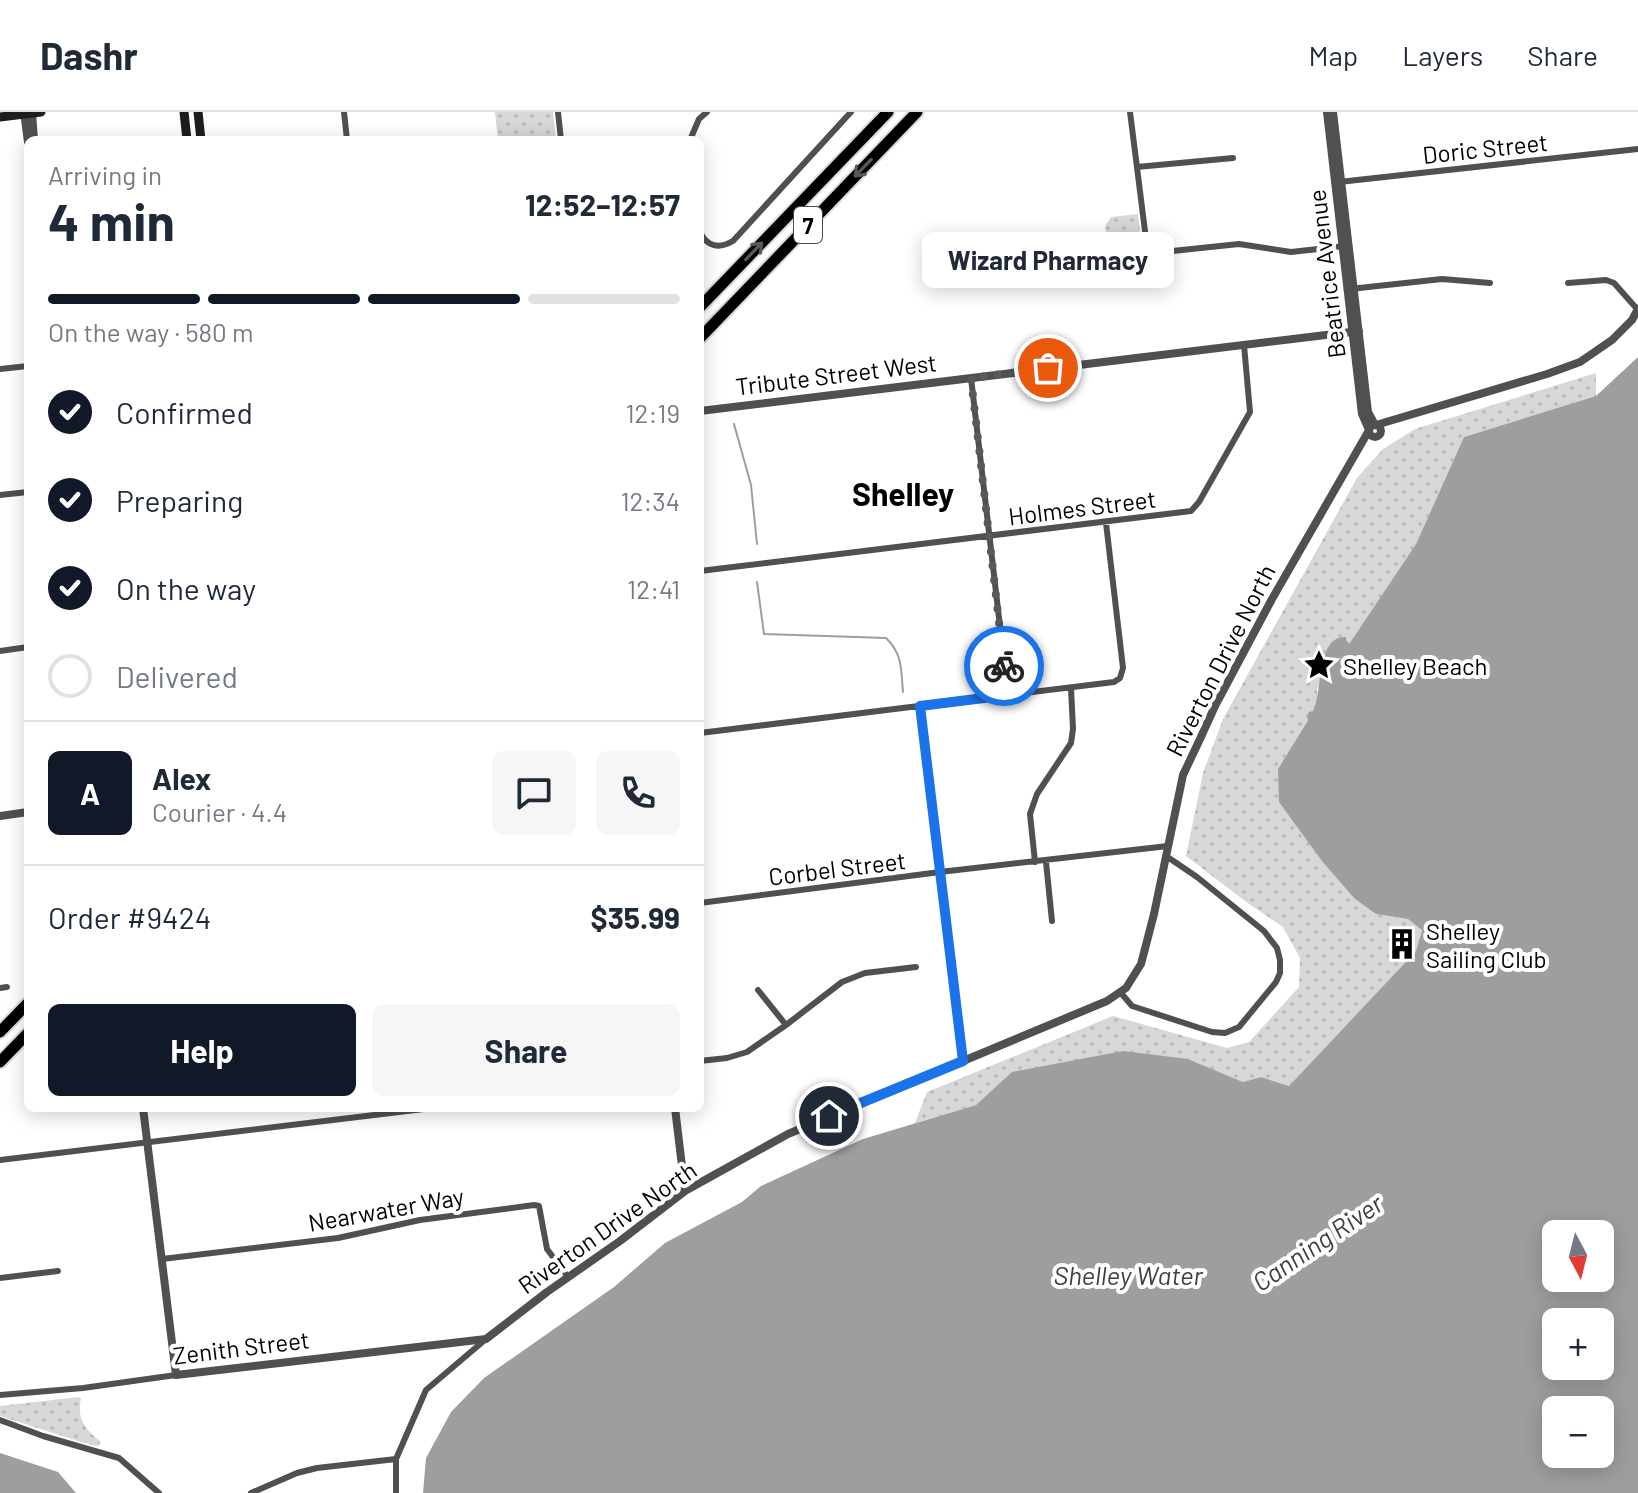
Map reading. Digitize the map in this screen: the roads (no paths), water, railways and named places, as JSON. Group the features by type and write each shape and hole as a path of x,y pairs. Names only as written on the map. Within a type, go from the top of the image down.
{"highway":[{"name":"7","path":"704,303 888,112"},
{"name":"7","path":"704,334 917,112"},
{"path":"0,1032 24,1007"},
{"path":"0,1062 24,1037"}],"main road":[{"path":"0,117 41,112"},
{"path":"184,112 187,136"},
{"path":"199,114 201,136"}],"street":[{"path":"344,112 347,136"},
{"path":"558,112 561,136"},
{"path":"692,136 699,119 707,112"},
{"path":"704,241 714,246 724,246 733,241 851,112"},
{"path":"1130,112 1146,239 1151,248 1163,252 1248,244 1291,252 1346,246"},
{"name":"Beatrice Avenue","path":"1327,112 1356,332 1373,430"},
{"name":"Beatrice Avenue","path":"1333,112 1338,182"},
{"path":"28,113 33,136"},
{"path":"28,113 28,136"},
{"name":"Doric Street","path":"1338,182 1638,149"},
{"path":"1137,167 1233,158"},
{"path":"1351,289 1442,279 1490,283"},
{"path":"1568,283 1606,280 1614,283 1638,310"},
{"name":"Riverton Drive North","path":"396,1493 396,1459 426,1390 486,1339 685,1191 788,1134 1121,993 1141,964 1183,775 1215,706 1272,599 1361,445 1373,430 1391,422 1580,362 1612,340 1638,310"},
{"name":"Tribute Street West","path":"704,411 1356,332"},
{"name":"Holmes Street","path":"704,571 1187,513 1195,509 1250,412 1244,345"},
{"path":"0,369 24,366"},
{"path":"971,378 1008,695"},
{"path":"0,495 24,492"},
{"path":"704,733 1114,682 1120,678 1123,668 1106,523"},
{"path":"0,651 24,648"},
{"path":"1035,862 1030,814 1037,794 1071,743 1071,688"},
{"path":"920,706 963,1061"},
{"path":"0,816 24,813"},
{"path":"1121,993 1132,1006 1212,1032 1225,1033 1239,1027 1280,973 1277,948 1264,931 1167,851"},
{"name":"Corbel Street","path":"704,902 940,872 1167,851"},
{"path":"1046,862 1052,921"},
{"path":"704,1061 747,1052 842,982 865,973 916,967"},
{"path":"758,990 786,1025"},
{"path":"144,1112 176,1375"},
{"path":"0,1160 399,1112"},
{"path":"675,1112 685,1191"},
{"name":"Nearwater Way","path":"162,1259 338,1238 420,1220 534,1205 539,1206 547,1249 568,1277"},
{"path":"0,1278 58,1271"},
{"name":"Zenith Street","path":"0,1395 83,1388 486,1339"},
{"path":"0,1420 119,1458 159,1493"},
{"path":"251,1493 297,1473 317,1468 396,1459"}],"water":[{"name":"Shelley Water","path":"1638,357 1638,1493 423,1493 426,1458 451,1412 484,1378 614,1287 665,1243 742,1202 761,1186 863,1139 976,1105 1012,1072 1123,1051 1188,1059 1243,1082 1261,1077 1289,1086 1416,951 1422,930 1408,919 1376,914 1354,898 1322,861 1279,802 1278,769 1308,720 1309,712 1313,711 1322,666 1330,645 1336,639 1346,637 1349,644 1416,544 1464,437 1596,396"},
{"path":"0,1453 58,1472 76,1493 0,1493"}],"waterway":[{"path":"734,424 751,485 757,544"},
{"path":"757,582 764,634 886,638 898,657 903,692"}],"place":[{"name":"Wizard Pharmacy","path":"1048,368"},
{"name":"Shelley Beach","path":"1319,665"},
{"name":"Shelley Sailing Club","path":"1402,944"}],"district":[{"name":"Shelley","path":"903,493"}],"water label":[{"name":"Canning River","path":"1317,1242"}]}
